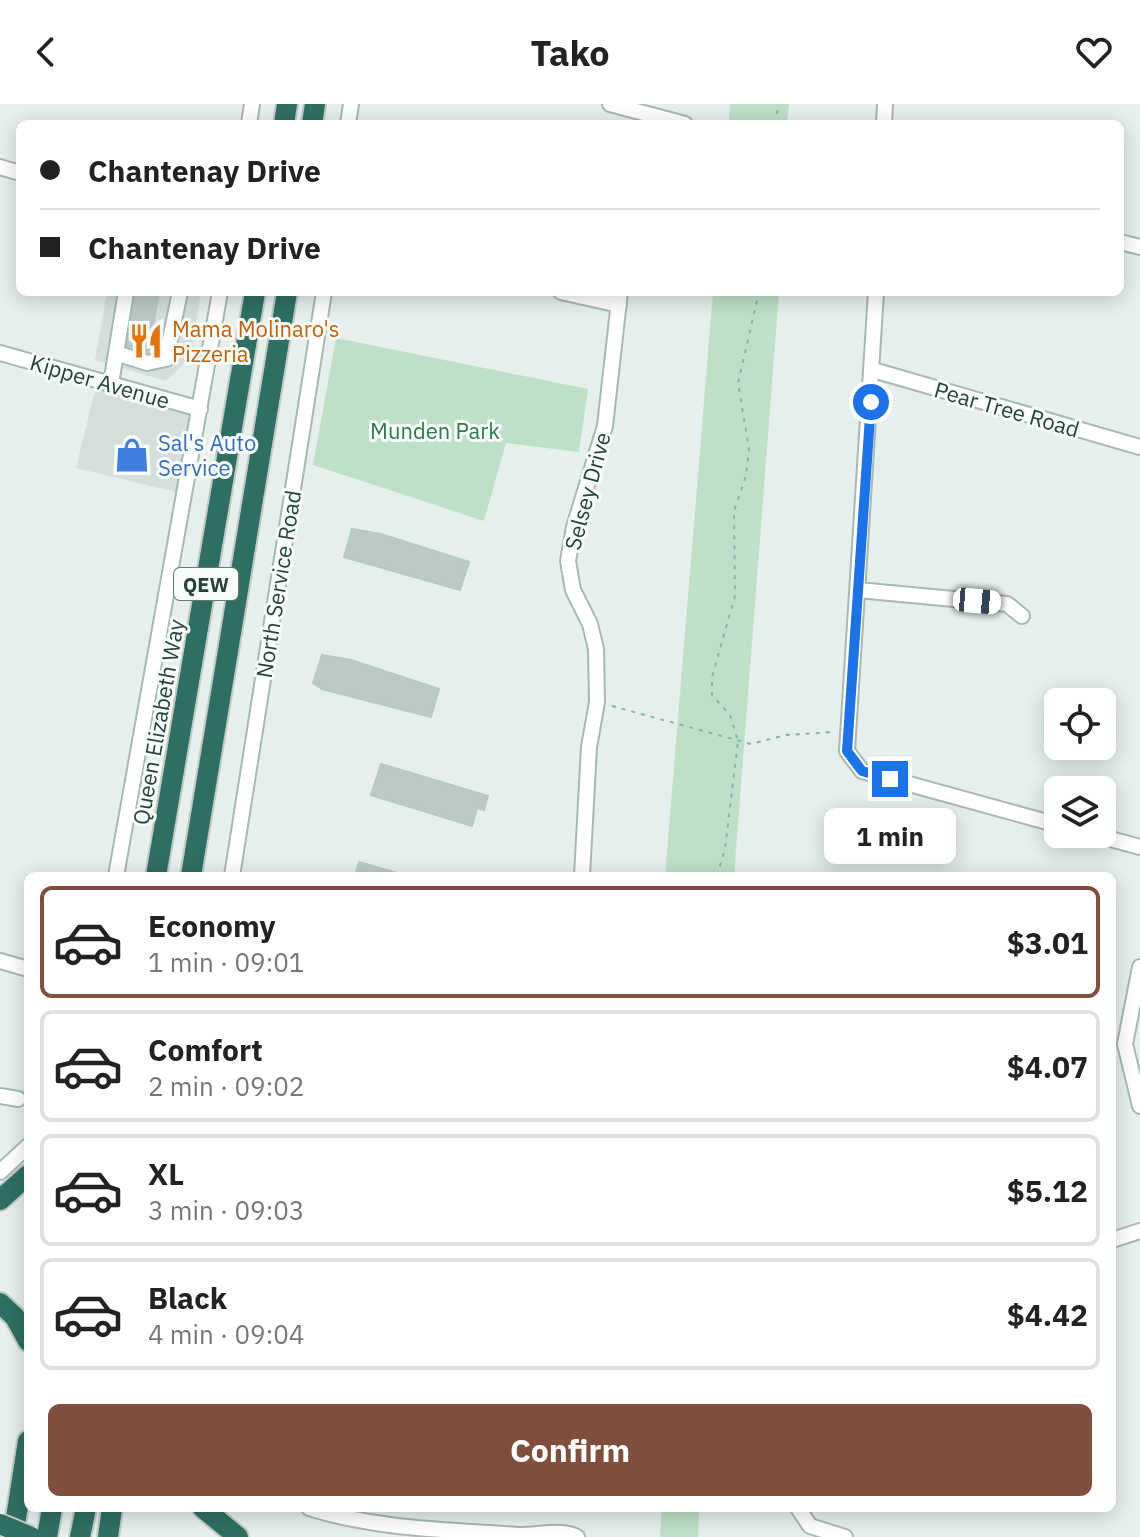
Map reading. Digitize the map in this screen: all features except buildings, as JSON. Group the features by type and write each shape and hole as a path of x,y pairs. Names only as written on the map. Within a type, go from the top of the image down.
{"highway":[{"name":"Queen Elizabeth Way","path":"157,872 254,296"},
{"name":"QEW","path":"192,872 286,296"},
{"path":"202,872 209,768"},
{"path":"0,1200 24,1179"},
{"path":"0,1303 15,1317 24,1334"},
{"path":"13,1537 24,1467"},
{"path":"47,1537 51,1512"},
{"path":"80,1537 85,1512"},
{"path":"108,1537 111,1512"},
{"path":"208,1512 238,1537"},
{"path":"0,1524 31,1537"}],"street":[{"path":"610,104 639,118"},
{"path":"111,384 125,296"},
{"path":"116,353 147,363 166,359 179,296"},
{"path":"117,872 219,296"},
{"name":"North Service Road","path":"233,872 323,296"},
{"path":"595,296 620,299"},
{"path":"876,296 847,751 862,771 1044,821"},
{"name":"Selsey Drive","path":"582,872 589,747 597,702 594,636 573,590 568,561 574,527 605,426 620,299"},
{"name":"Kipper Avenue","path":"0,353 200,409"},
{"name":"Pear Tree Road","path":"873,370 1140,447"},
{"path":"858,590 1007,604 1022,616"},
{"path":"1116,840 1140,847"},
{"path":"0,962 24,968"},
{"path":"1140,967 1125,1044 1140,1106"},
{"path":"0,1096 18,1099"},
{"path":"0,1172 24,1150"},
{"path":"1116,1239 1140,1231"},
{"path":"321,1512 432,1529 552,1536 567,1532 577,1537"},
{"path":"801,1512 810,1526 845,1537"}],"path":[{"path":"718,872 725,849 738,741 730,715 712,695 712,677 735,596 734,511 746,476 749,449 738,383 758,296"},
{"path":"597,702 751,744 786,735 848,731"}],"shaded area":[{"path":"106,296 200,296 191,357 166,381 95,360"},
{"path":"96,386 196,410 176,492 76,468"}],"green space":[{"path":"730,104 789,104 787,120 729,120"},
{"path":"713,296 779,296 734,872 665,872"},
{"name":"Munden Park","path":"336,338 588,389 579,452 506,443 484,521 313,465"},
{"path":"662,1512 699,1512 698,1537 660,1537"}],"place":[{"name":"Mama Molinaro's Pizzeria","path":"146,341"},
{"name":"Sal's Auto Service","path":"132,455"}],"route":[{"path":"871,402 847,751 862,771 890,779"}]}
